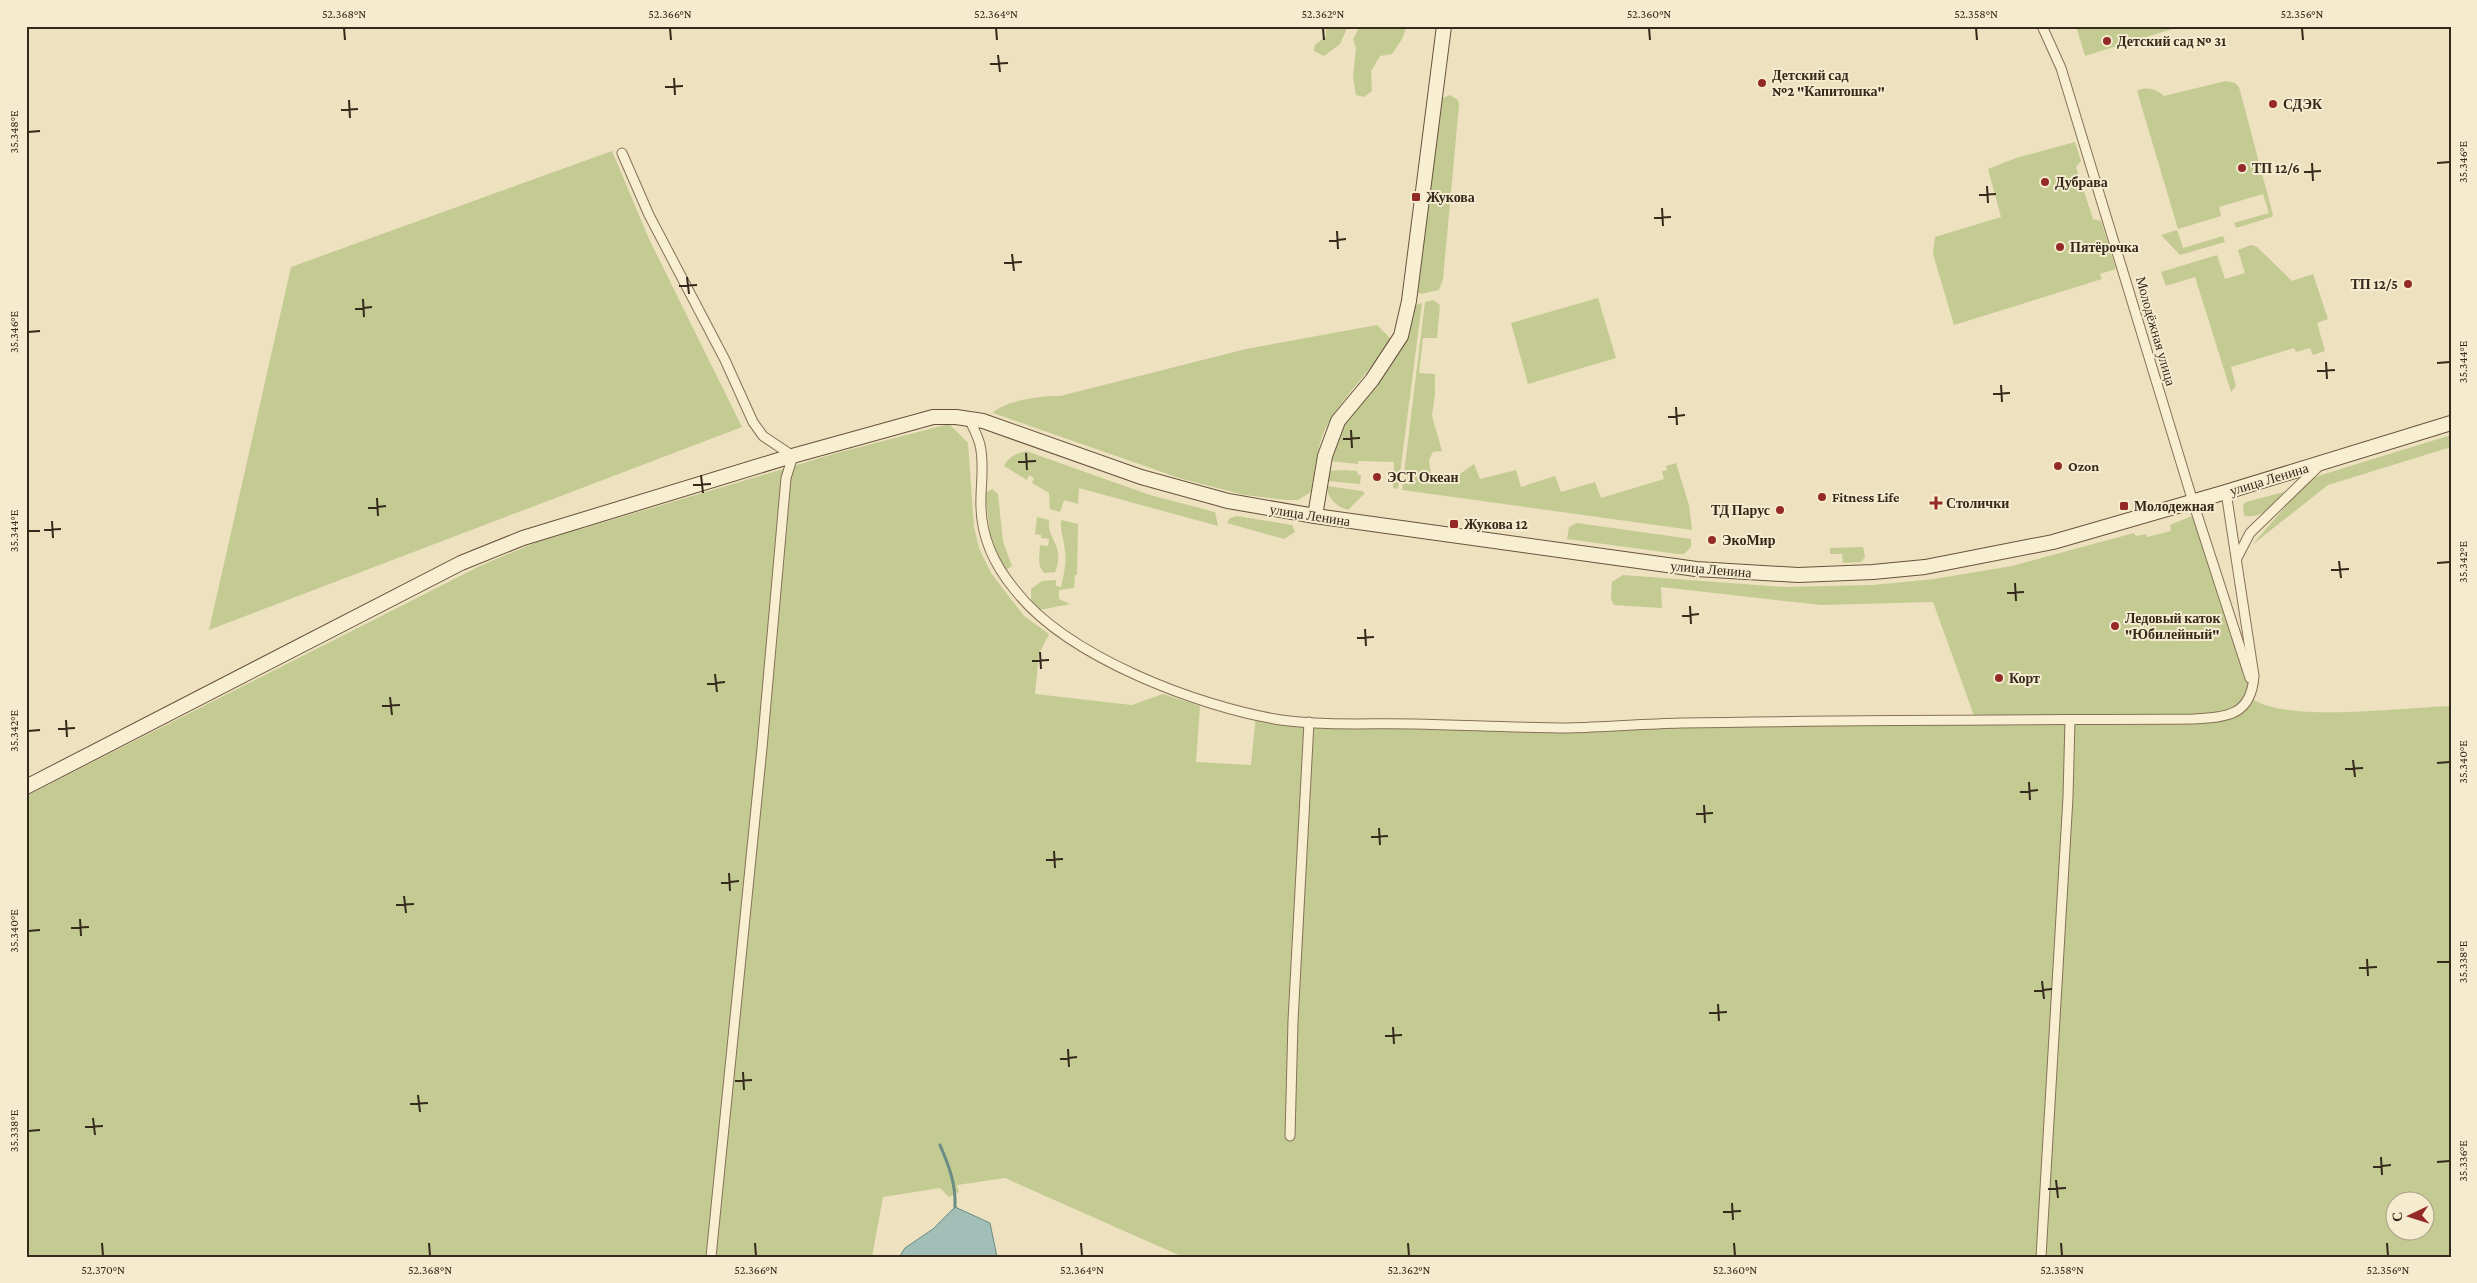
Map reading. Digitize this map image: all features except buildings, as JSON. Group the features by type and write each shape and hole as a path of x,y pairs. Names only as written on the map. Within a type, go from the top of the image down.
{"main road":[{"path":"1315,516 1325,456 1338,421 1372,380 1401,336 1409,301 1444,26"},
{"name":"улица Ленина","path":"26,787 461,564 524,538 793,456 923,419 947,416 983,421 1141,477 1203,496 1315,516 1696,569 1798,574 1873,572 1925,567 2054,542 2193,502 2451,422"}],"street":[{"name":"Молодёжная улица","path":"2042,26 2061,68 2193,502 2253,688"},
{"path":"622,153 649,215 728,366 753,422 764,436 793,456 786,478 762,748 711,1257"},
{"path":"969,419 980,445 981,509 985,539 996,564 1016,592 1037,615 1052,627 1141,678 1190,698 1256,715 1309,722 1573,728 1676,723 2193,719 2236,713 2250,697 2254,676 2226,492"},
{"path":"2236,558 2250,533 2323,462"},
{"path":"2041,1257 2068,796 2070,720"},
{"path":"1290,1136 1309,722"}],"green space":[{"path":"1326,26 1348,26 1340,44 1324,56 1314,51 1315,45 1326,36"},
{"path":"1360,26 1407,26 1402,39 1392,54 1380,56 1371,71 1372,91 1364,97 1356,95 1353,77 1356,48 1353,39"},
{"name":"Детский сад № 31","path":"2076,26 2182,26 2085,56"},
{"path":"2226,81 2235,83 2239,87 2273,215 2272,217 2236,228 2234,223 2269,213 2263,194 2219,207 2221,216 2178,229 2137,91 2151,89 2164,96"},
{"path":"1450,95 1458,100 1459,105 1443,279 1439,290 1421,294 1417,292 1416,287 1439,104 1443,98"},
{"path":"2075,142 2081,161 2076,167 2093,219 2101,221 2116,269 2100,274 2102,279 1954,325 1933,254 1935,237 2001,217 1988,169 2016,158"},
{"path":"612,151 649,239 742,427 209,630 291,267"},
{"path":"2177,230 2183,248 2223,236 2225,242 2180,255 2161,235"},
{"path":"2251,245 2257,247 2292,281 2313,274 2328,319 2317,323 2325,351 2313,355 2310,348 2296,352 2294,348 2231,367 2236,386 2231,392 2195,277 2166,286 2161,272 2217,255 2225,279 2245,273 2238,250"},
{"path":"1598,298 1616,358 1528,384 1511,323"},
{"path":"1433,300 1440,305 1437,338 1423,338 1419,373 1435,374 1432,416 1442,451 1433,452 1429,460 1431,475 1434,475 1435,484 1444,478 1457,476 1474,464 1480,479 1516,470 1521,487 1555,476 1561,492 1595,482 1601,498 1664,479 1662,471 1667,470 1666,466 1676,463 1689,505 1692,530 1402,490 1425,302"},
{"path":"1422,303 1398,489 1393,488 1394,462 1358,461 1358,464 1329,461 1343,425 1396,357 1403,344 1414,306"},
{"path":"1377,325 1391,339 1329,422 1321,439 1311,492 1298,500 1244,495 1179,478 993,413 1005,405 1014,402 1060,396 1246,349"},
{"path":"949,424 968,443 974,527 979,548 991,573 1024,616 1049,634 1039,654 1035,694 1132,705 1163,694 1200,706 1196,762 1251,765 1256,715 1281,719 1515,728 1976,721 1933,602 1821,605 1661,587 1662,608 1614,605 1611,599 1612,582 1623,575 1784,587 1873,585 1934,579 2012,566 2134,533 2136,536 2146,534 2147,537 2171,531 2170,525 2197,514 2253,687 2250,697 2266,705 2288,710 2316,712 2376,711 2451,706 2451,1257 1183,1257 1005,1178 957,1185 959,1192 949,1197 940,1188 883,1197 872,1257 26,1257 26,796 480,566 537,542 837,453"},
{"path":"2451,435 2451,447 2328,485 2252,545 2305,484 2318,476"},
{"path":"1026,451 1150,495 1215,512 1218,526 1079,488 1078,504 1064,500 1060,512 1050,509 1049,493 1032,483 1034,478 1029,475 1027,480 1004,466 1013,456"},
{"path":"1328,471 1357,471 1358,475 1361,475 1360,484 1328,481"},
{"path":"1327,486 1365,493 1348,510 1340,507 1333,501"},
{"path":"992,489 998,494 1003,542 1012,566 1007,569 1003,567 990,534 985,493"},
{"path":"2284,492 2262,513 2244,516 2243,505 2246,502"},
{"path":"1237,516 1292,525 1295,532 1284,539 1227,523 1230,518"},
{"path":"1037,517 1049,520 1049,527 1058,555 1055,572 1044,573 1040,567 1040,545 1048,546 1049,539 1041,538 1041,535 1035,534"},
{"path":"1061,520 1078,524 1077,575 1075,575 1074,588 1059,590 1059,599 1070,604 1040,610 1031,600 1031,589 1042,581 1056,580 1056,586 1061,587 1066,561"},
{"path":"1577,523 1691,539 1691,547 1684,554 1678,554 1567,539 1569,527"},
{"path":"1863,547 1865,557 1861,562 1843,563 1842,554 1830,554 1830,548"}],"water":[{"path":"955,1207 990,1223 997,1257 899,1257 905,1248 933,1229"}],"waterway":[{"path":"940,1145 951,1175 955,1207"}],"place":[{"name":"Детский сад № 31","path":"2107,41"},
{"name":"Детский сад №2 \"Капитошка\"","path":"1762,83"},
{"name":"СДЭК","path":"2273,104"},
{"name":"ТП 12/6","path":"2242,168"},
{"name":"Дубрава","path":"2045,182"},
{"name":"Жукова","path":"1416,197"},
{"name":"Пятёрочка","path":"2060,247"},
{"name":"ТП 12/5","path":"2408,284"},
{"name":"Ozon","path":"2058,466"},
{"name":"ЭСТ Океан","path":"1377,477"},
{"name":"Fitness Life","path":"1822,497"},
{"name":"Столички","path":"1936,503"},
{"name":"Молодежная","path":"2124,506"},
{"name":"ТД Парус","path":"1780,510"},
{"name":"Жукова 12","path":"1454,524"},
{"name":"ЭкоМир","path":"1712,540"},
{"name":"Ледовый каток \"Юбилейный\"","path":"2115,626"},
{"name":"Корт","path":"1999,678"}]}
